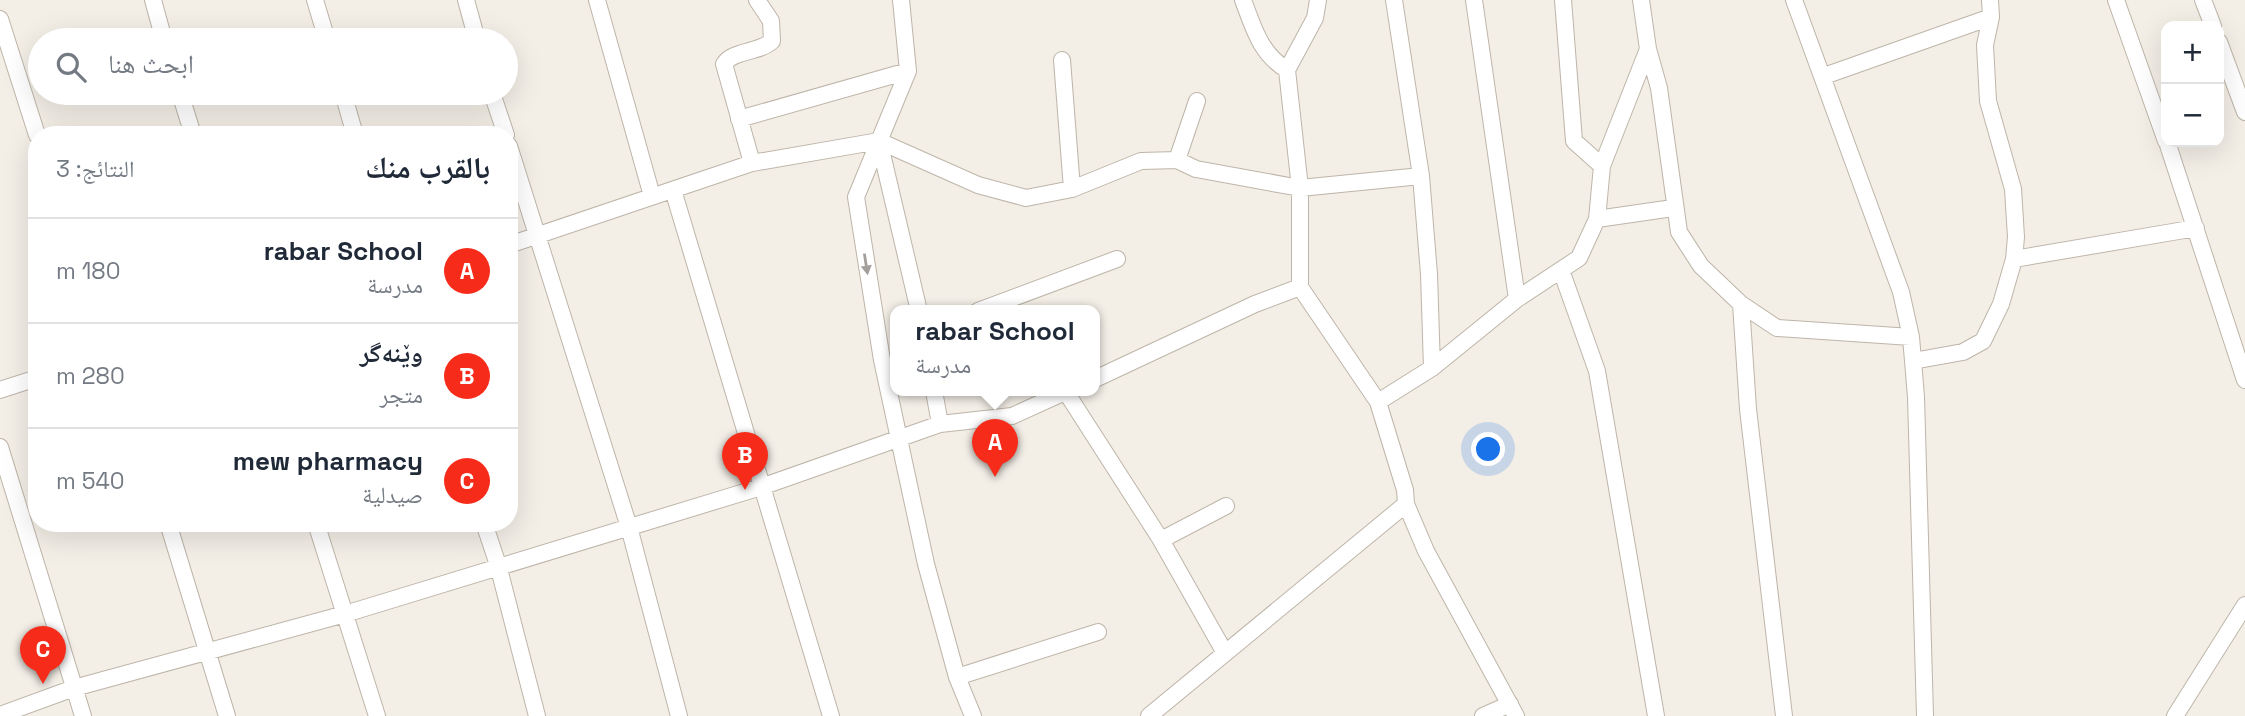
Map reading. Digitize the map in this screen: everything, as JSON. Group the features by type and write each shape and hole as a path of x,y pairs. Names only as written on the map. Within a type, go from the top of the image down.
{"street":[{"path":"153,0 161,28"},
{"path":"315,0 323,28"},
{"path":"466,0 474,28"},
{"path":"597,0 652,196"},
{"path":"752,163 724,64 730,57 765,47 772,41 771,21 758,0"},
{"path":"901,0 908,71 856,197 881,360 926,564 957,677 973,716"},
{"path":"1243,0 1259,44 1271,60 1287,70"},
{"path":"1318,0 1315,18 1287,70 1300,188 1300,287 1378,402 1405,490 1406,504 1426,551 1513,710 1483,716"},
{"path":"1394,0 1421,176 1429,274 1432,368"},
{"path":"1474,0 1517,299"},
{"path":"1563,0 1574,141 1602,166"},
{"path":"1641,0 1647,49 1659,88 1673,208 1679,232 1701,266 1741,304 1777,328 1911,337"},
{"path":"1794,0 1824,76 1854,171 1901,292 1911,337 1925,716"},
{"path":"2116,0 2161,127"},
{"path":"2203,0 2211,21"},
{"path":"1824,76 1990,8 1985,45 1988,102 2012,189 2016,237 2014,259 2001,304 1983,341 1963,352 1913,361"},
{"path":"0,19 34,126"},
{"path":"1378,402 1432,368 1517,299 1579,258 1597,219 1602,166 1647,49"},
{"path":"2224,55 2245,112"},
{"path":"1062,60 1072,189"},
{"path":"739,119 908,71"},
{"path":"1177,160 1197,101"},
{"path":"184,105 190,126"},
{"path":"346,105 352,126"},
{"path":"496,105 503,126"},
{"path":"879,141 918,305"},
{"path":"518,242 752,163 879,141 938,169 1006,194 1040,197 1072,189 1141,161 1177,160 1196,169 1300,188 1421,176"},
{"path":"2168,147 2245,380"},
{"path":"518,173 629,527 679,716"},
{"path":"673,190 831,716"},
{"path":"1597,219 1673,208"},
{"path":"2014,259 2196,228"},
{"path":"994,305 1117,259"},
{"path":"1561,270 1597,372 1656,716"},
{"path":"1100,377 1255,304 1300,287"},
{"path":"1741,304 1749,421 1784,716"},
{"path":"0,390 28,381"},
{"path":"935,396 940,425"},
{"path":"0,715 74,688 345,614 498,565 761,487 940,425 1012,416 1058,396"},
{"path":"1070,396 1161,540 1225,653"},
{"path":"0,447 83,716"},
{"path":"1149,716 1406,504"},
{"path":"1161,540 1226,506"},
{"path":"171,532 228,716"},
{"path":"319,532 377,716"},
{"path":"487,532 537,716"},
{"path":"2175,716 2245,605"},
{"path":"957,677 1098,632"}],"place":[{"name":"rabar School","path":"995,477"},
{"name":"وێنەگر","path":"745,490"},
{"name":"mew pharmacy","path":"43,684"}]}
